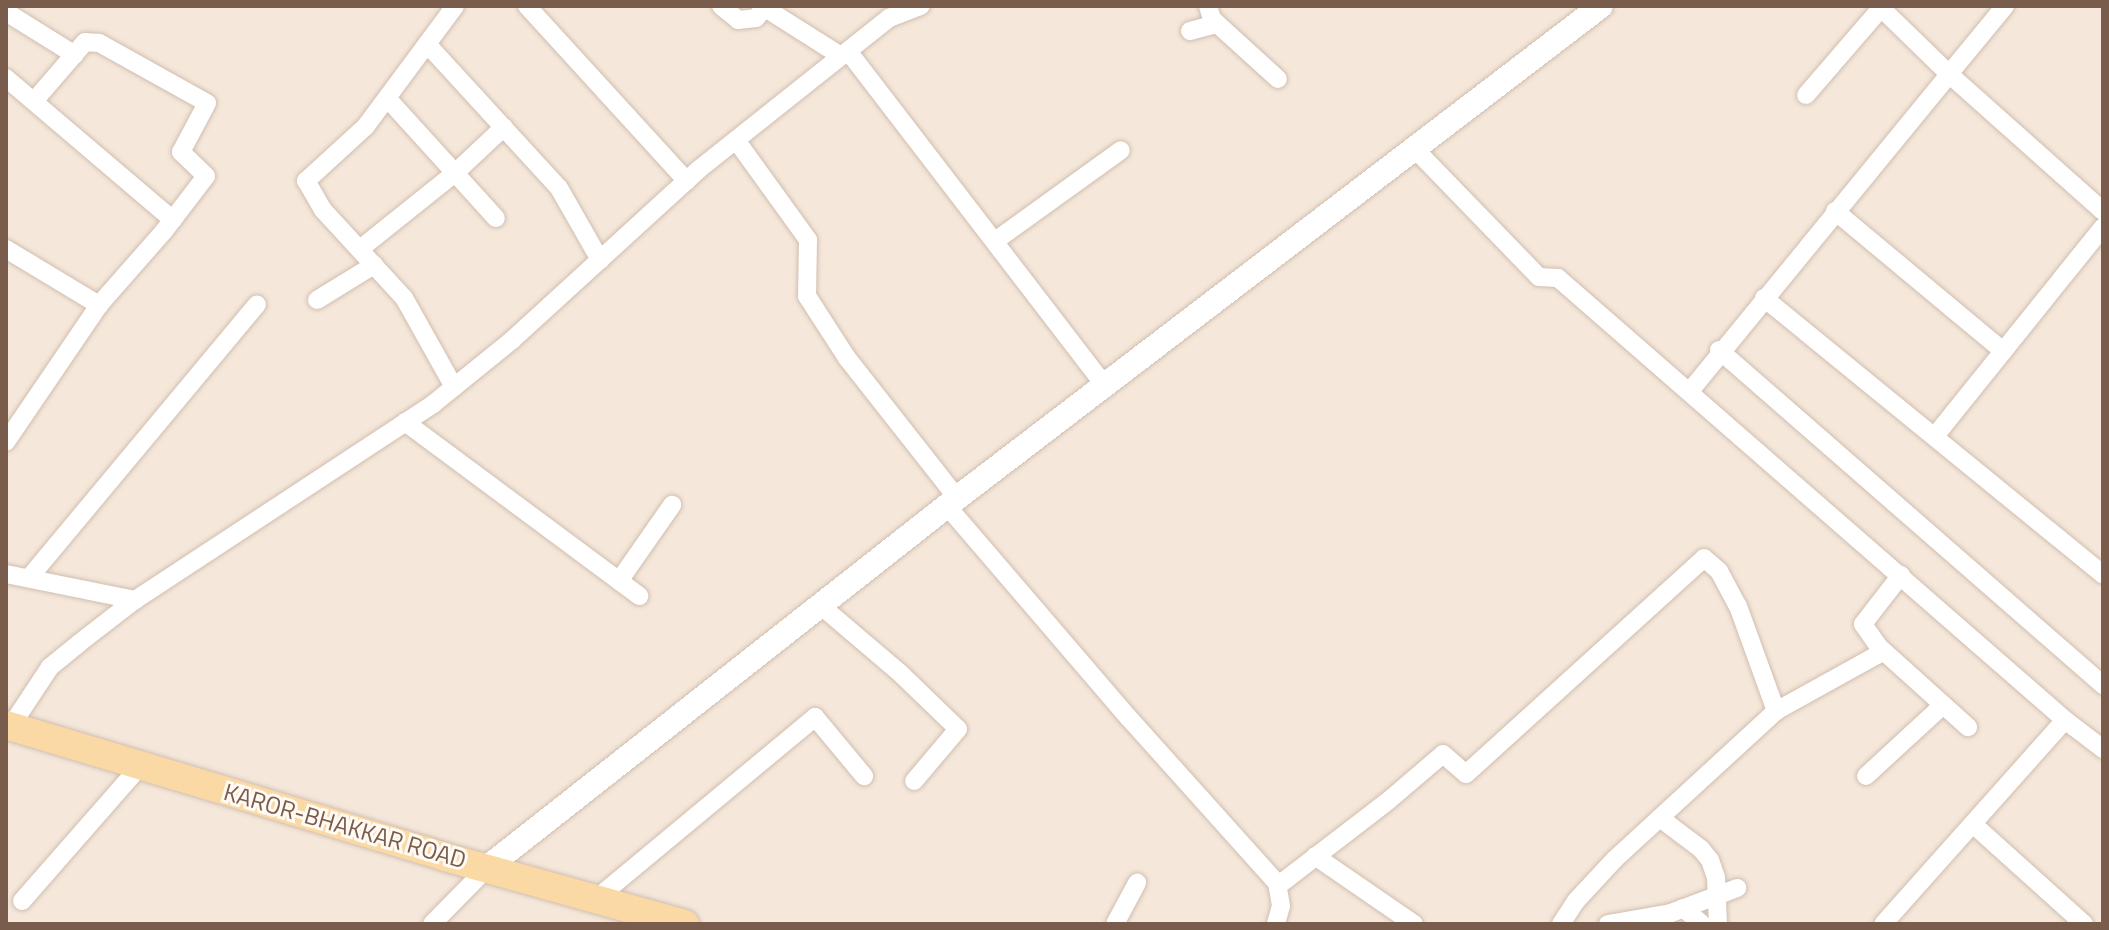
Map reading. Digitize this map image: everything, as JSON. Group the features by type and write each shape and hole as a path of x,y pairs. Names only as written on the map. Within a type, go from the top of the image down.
{"main road":[{"path":"489,866 952,502 1601,6"},
{"name":"KAROR-BHAKKAR ROAD","path":"9,725 445,857 489,866 685,924"}],"street":[{"path":"454,387 404,298 323,210 306,181 366,126 455,6"},
{"path":"527,6 687,181"},
{"path":"721,6 738,20 756,18 765,7 844,53 995,241 1104,385"},
{"path":"9,725 50,667 135,600 454,387 512,340 736,140 889,18 921,6"},
{"path":"1208,6 1217,24 1278,79"},
{"path":"1690,391 1719,350 2005,6"},
{"path":"1806,95 1880,7 1949,74 2103,211"},
{"path":"6,12 75,55"},
{"path":"1190,31 1217,24"},
{"path":"6,442 99,305 173,220 206,176 181,152 207,103 99,43 85,42 34,101"},
{"path":"427,44 559,188 600,260"},
{"path":"6,78 173,220"},
{"path":"387,98 496,218"},
{"path":"360,249 455,173 504,127"},
{"path":"736,140 808,240 807,296 847,358 952,502 1138,729 1277,883 1281,906 1276,924"},
{"path":"1413,147 1539,277 1558,278 2065,720 2103,749"},
{"path":"995,241 1121,150"},
{"path":"1835,211 2003,351"},
{"path":"1935,436 2103,227"},
{"path":"11,258 99,305"},
{"path":"317,300 374,265"},
{"path":"1764,298 2103,574"},
{"path":"29,578 257,304"},
{"path":"1719,350 2103,685"},
{"path":"405,422 639,596"},
{"path":"619,581 672,505"},
{"path":"1277,883 1443,754 1466,774 1704,558 1719,571 1738,606 1776,711"},
{"path":"6,574 135,600"},
{"path":"1901,575 1863,624 1879,647 1968,727"},
{"path":"820,605 901,674 958,729 914,781"},
{"path":"1561,924 1576,901 1615,859 1776,711 1877,655 1879,647"},
{"path":"1866,776 1943,705"},
{"path":"596,899 815,717 864,776"},
{"path":"1883,924 2065,720"},
{"path":"22,901 141,765"},
{"path":"1660,818 1701,849 1710,860 1718,895 1718,924"},
{"path":"1974,825 2084,924"},
{"path":"1315,856 1414,924"},
{"path":"432,924 489,866"},
{"path":"1115,924 1137,883"},
{"path":"1608,924 1683,908 1737,888"},
{"path":"1683,908 1702,924"}],"shaded area":[{"path":"6,6 2103,6 2103,924 6,924"}]}
